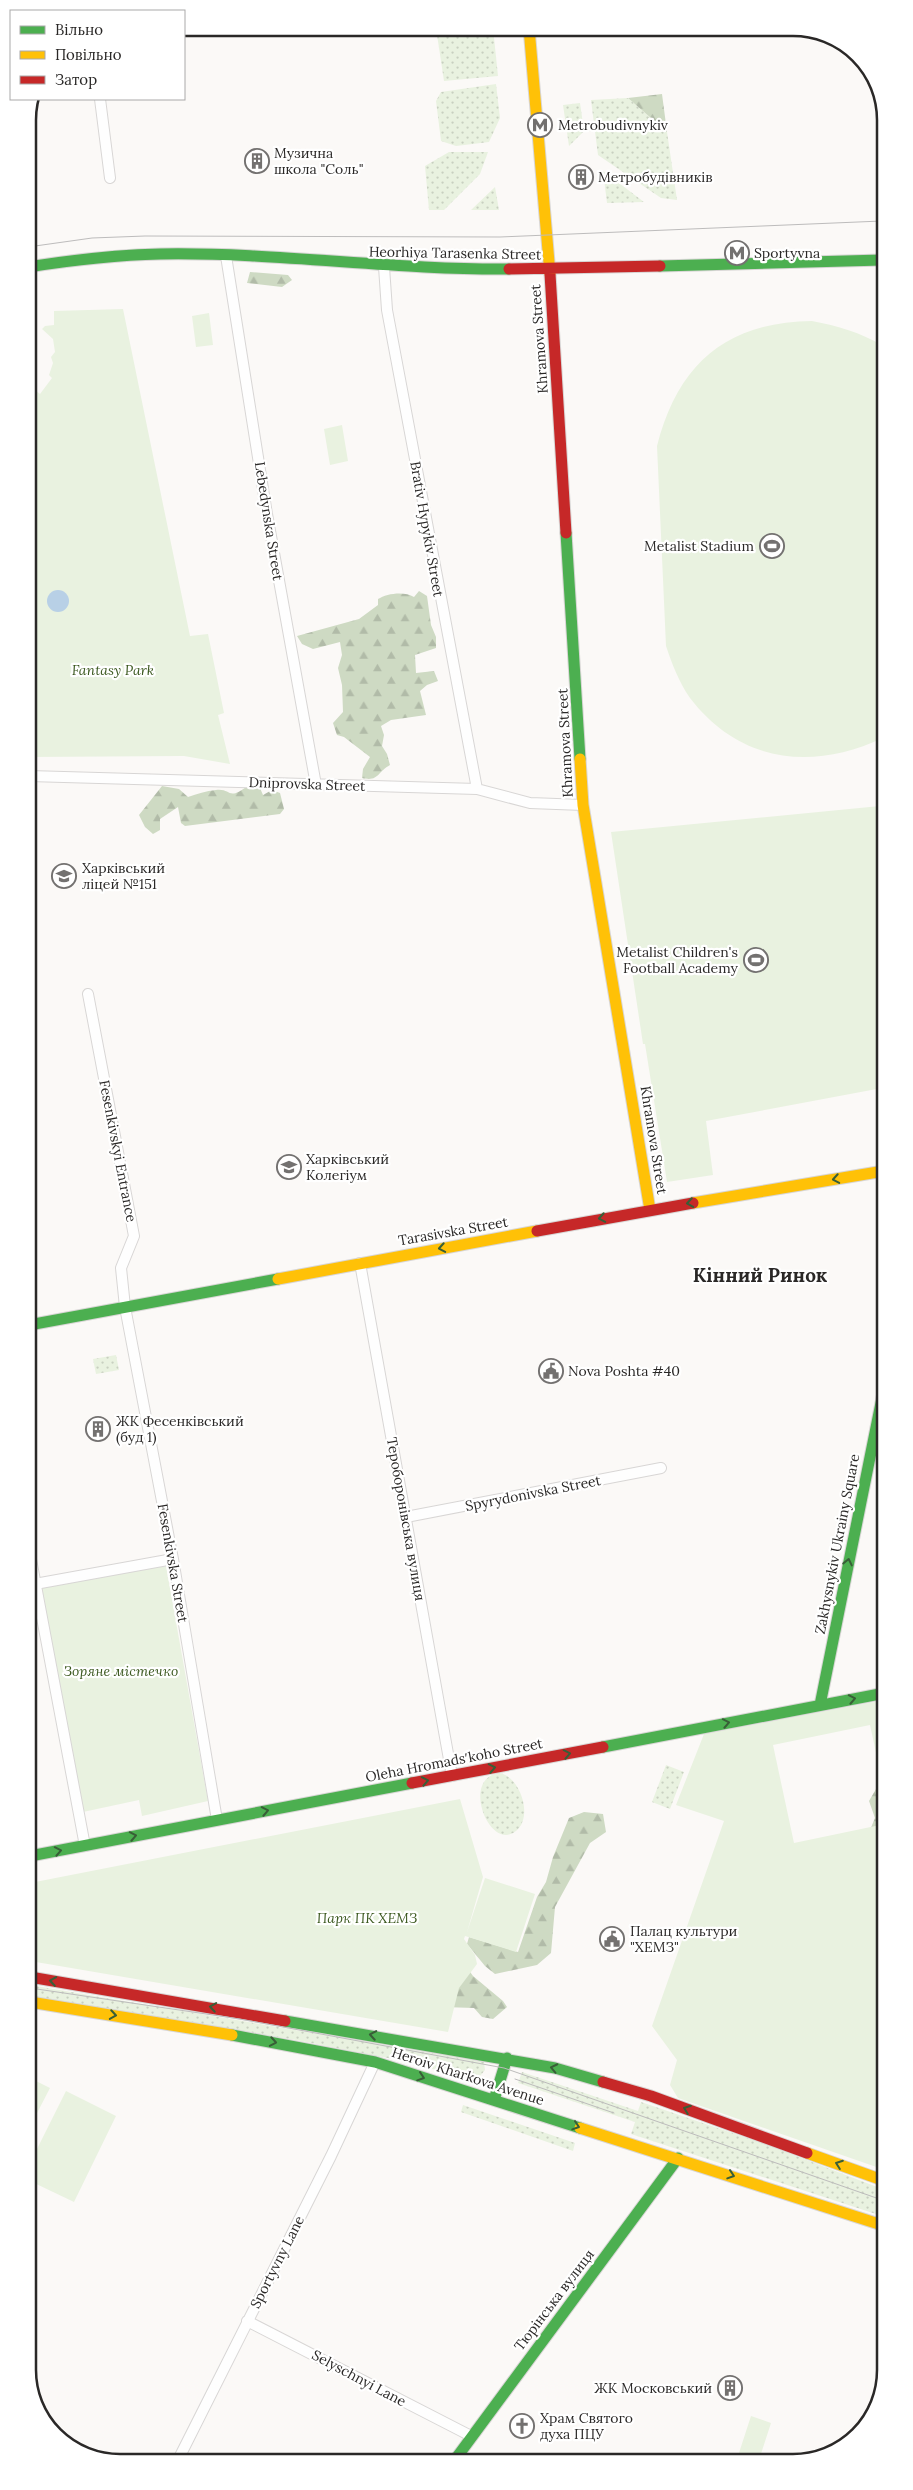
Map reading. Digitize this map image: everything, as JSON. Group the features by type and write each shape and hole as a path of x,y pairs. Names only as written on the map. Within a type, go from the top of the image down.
{"main road":[{"name":"Khramova Street","path":"530,36 550,270 583,805 650,1210"},
{"name":"Heorhiya Tarasenka Street","path":"36,266 95,258 143,255 226,256 384,267 550,270 877,260"},
{"name":"Tarasivska Street","path":"36,1323 650,1210 877,1172"},
{"name":"Zakhysnykiv Ukrainy Square","path":"820,1705 877,1422"},
{"name":"Oleha Hromadsʹkoho Street","path":"36,1855 877,1694"},
{"name":"Heroiv Kharkova Avenue","path":"36,1978 508,2058 555,2068 627,2088 877,2178"},
{"name":"Heroiv Kharkova Avenue","path":"36,2003 260,2039 375,2062 877,2223"},
{"path":"494,2100 508,2058"},
{"name":"Тюрінська вулиця","path":"458,2454 678,2158"}],"street":[{"path":"100,100 110,178"},
{"name":"Lebedynska Street","path":"226,256 267,514 316,785"},
{"name":"Brativ Hypykiv Street","path":"384,267 387,310 477,789"},
{"name":"Dniprovska Street","path":"36,776 477,789 530,804 583,805"},
{"name":"Fesenkivskyi Entrance","path":"88,994 134,1236 121,1268 125,1307"},
{"name":"Тероборонівська вулиця","path":"360,1263 452,1776"},
{"name":"Fesenkivska Street","path":"125,1307 173,1560 218,1820"},
{"name":"Spyrydonivska Street","path":"406,1517 661,1468"},
{"path":"36,1584 173,1560"},
{"path":"36,1589 85,1846"},
{"name":"Sportyvny Lane","path":"181,2454 375,2062"},
{"name":"Selyschnyi Lane","path":"247,2321 470,2436"}],"green space":[{"path":"437,36 494,36 498,76 444,81"},
{"path":"496,84 500,118 489,142 456,146 441,141 436,101 441,92"},
{"path":"662,94 667,132 628,98"},
{"path":"628,98 667,132 677,200 661,198 598,155 591,100"},
{"path":"580,103 584,131 569,146 563,105"},
{"path":"449,152 488,152 480,174 444,210 429,210 425,166"},
{"path":"603,171 644,202 607,203"},
{"path":"495,187 499,210 471,210"},
{"path":"250,272 288,275 292,280 282,287 247,283"},
{"name":"Fantasy Park","path":"123,309 190,636 208,634 224,713 218,715 230,764 184,756 36,757 36,391 40,394 52,378 49,375 53,363 51,357 55,352 53,339 42,329 45,326 54,325 54,311"},
{"path":"209,313 213,345 196,347 192,316"},
{"name":"Metalist Stadium","path":"812,321 849,330 877,343 877,740 830,755 804,757 779,755 754,748 731,736 710,720 690,698 673,666 666,646 657,446 666,417 678,392 693,371 710,353 731,339 754,329 782,323"},
{"path":"342,425 348,461 330,465 324,429"},
{"path":"419,591 427,596 431,625 436,637 436,648 415,655 416,673 434,671 438,681 427,685 420,691 426,715 391,720 381,726 384,735 382,746 387,754 390,765 372,779 362,778 363,769 370,757 344,737 337,735 333,723 343,712 342,685 338,668 342,655 340,642 313,649 302,644 297,636 359,619 378,605 378,599 386,595 401,593 414,597"},
{"path":"249,785 260,788 263,795 272,790 280,793 284,809 280,814 185,826 181,823 178,807 160,819 160,830 153,834 145,827 139,815 162,786 179,789 188,797 216,790 233,794"},
{"name":"Metalist Children's Football Academy","path":"877,806 877,1089 706,1121 713,1175 667,1182 645,1044 643,1044 611,832"},
{"path":"116,1355 119,1370 96,1374 93,1359"},
{"name":"Зоряне містечко","path":"166,1566 208,1801 142,1816 139,1800 83,1812 41,1586"},
{"path":"877,1702 877,1757 870,1725 773,1745 794,1843 877,1826 877,2167 678,2098 670,2085 677,2060 652,2026 724,1821 676,1805 704,1734"},
{"path":"666,1765 684,1772 670,1809 652,1802"},
{"path":"500,1773 513,1781 522,1796 524,1805 523,1821 519,1828 509,1835 499,1833 490,1825 480,1800 481,1788 488,1778"},
{"path":"876,1789 877,1849 867,1837 875,1818 869,1801"},
{"name":"Парк ПК ХЕМЗ","path":"460,1799 483,1877 467,1932 485,1878 535,1894 516,1952 465,1936 464,1939 475,1955 477,1964 459,1988 448,2032 36,1962 36,1882"},
{"path":"584,1812 603,1814 606,1832 590,1843 555,1907 551,1953 537,1965 495,1974 485,1966 467,1944 469,1937 518,1952 537,1897 546,1882 553,1857 569,1818"},
{"path":"461,1959 473,1976 503,2001 507,2007 493,2019 482,2017 474,2008 443,2007"},
{"path":"36,1986 484,2062 485,2070 480,2076 462,2077 403,2061 296,2040 36,1998"},
{"path":"522,2072 638,2111 641,2102 765,2144 877,2187 877,2214 631,2134 635,2122 518,2083"},
{"path":"36,2081 50,2088 36,2115"},
{"path":"66,2091 116,2116 74,2202 36,2184 36,2151"},
{"path":"463,2105 575,2143 573,2151 461,2112"},
{"path":"751,2416 771,2423 761,2454 739,2454"}],"water":[{"path":"54,590 62,590 69,597 69,605 62,612 54,612 47,605 47,597"}],"tram line":[{"path":"36,246 92,238 145,236 500,237 877,221"},
{"path":"36,1989 240,2019 504,2068 877,2198"},
{"path":"515,2079 614,2113"}],"traffic: fast":[{"path":"36,266 127,255 204,254 422,267 509,269"},
{"path":"660,266 877,260"},
{"path":"566,533 580,759"},
{"path":"36,1324 278,1279"},
{"path":"820,1705 877,1423"},
{"path":"603,1747 877,1695"},
{"path":"36,1855 412,1783"},
{"path":"285,2021 555,2068 603,2082"},
{"path":"232,2035 375,2062 580,2128"},
{"path":"494,2100 507,2058"},
{"path":"459,2454 678,2158"}],"traffic: slow":[{"path":"530,36 550,274"},
{"path":"580,759 583,805 650,1210"},
{"path":"693,1203 877,1172"},
{"path":"278,1279 537,1231"},
{"path":"36,2003 232,2035"},
{"path":"580,2128 877,2223"},
{"path":"807,2153 877,2178"}],"traffic: jam":[{"path":"509,269 660,266"},
{"path":"550,274 566,533"},
{"path":"537,1231 693,1203"},
{"path":"412,1783 603,1747"},
{"path":"36,1978 285,2021"},
{"path":"603,2082 651,2096 807,2153"}],"place":[{"name":"Metrobudіvnykіv","path":"540,125"},
{"name":"Музична школа \"Соль\"","path":"257,161"},
{"name":"Метробудівників","path":"581,177"},
{"name":"Sportyvna","path":"737,253"},
{"name":"Metalist Stadium","path":"772,546"},
{"name":"Харківський ліцей №151","path":"64,876"},
{"name":"Metalist Children's Football Academy","path":"756,960"},
{"name":"Харківський Колегіум","path":"289,1167"},
{"name":"Nova Poshta #40","path":"551,1371"},
{"name":"ЖК Фесенківський (буд 1)","path":"98,1429"},
{"name":"Палац культури \"ХЕМЗ\"","path":"612,1939"},
{"name":"ЖК Московський","path":"730,2388"},
{"name":"Храм Святого духа ПЦУ","path":"522,2426"}],"district":[{"name":"Кінний Ринок","path":"760,1275"}]}
